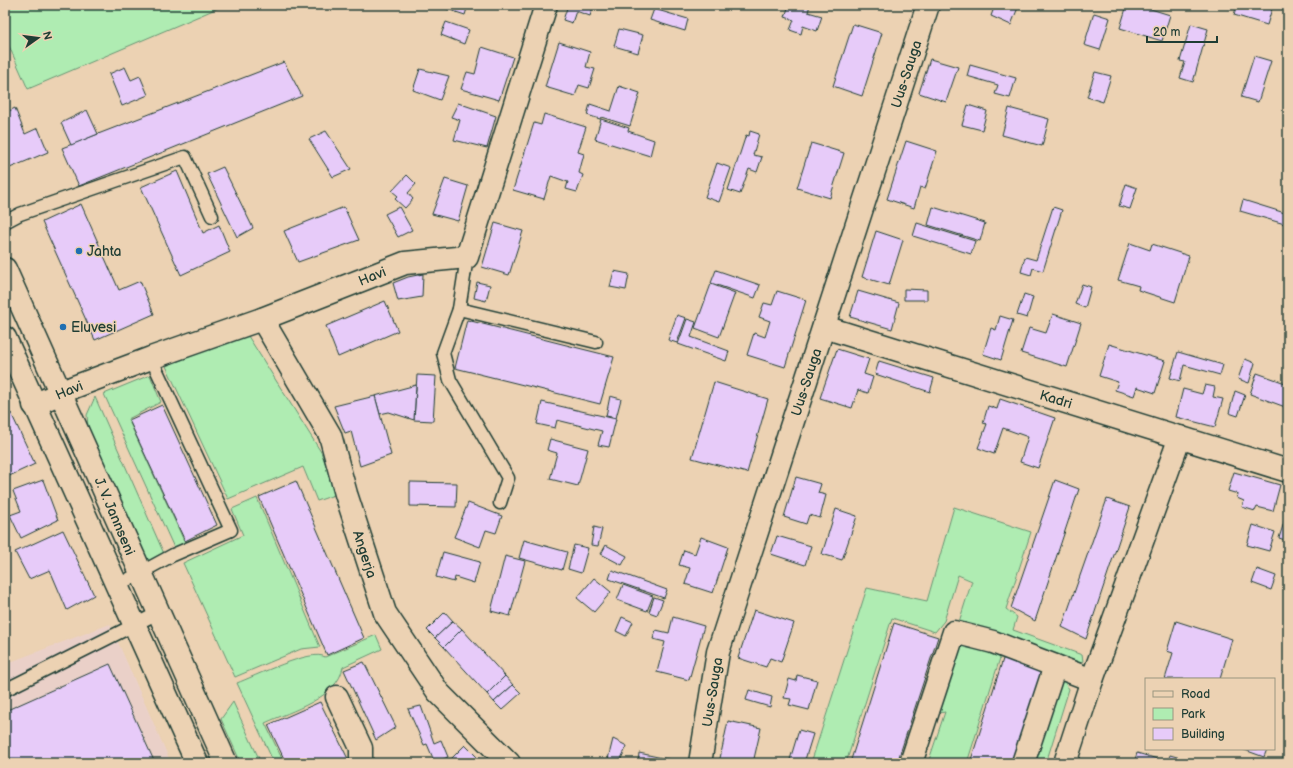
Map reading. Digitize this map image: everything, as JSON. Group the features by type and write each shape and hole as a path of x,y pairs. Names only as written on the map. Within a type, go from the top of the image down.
{"street":[{"path":"467,257 546,5"},
{"name":"Uus-Sauga","path":"700,763 718,652 928,5"},
{"name":"Havi","path":"34,405 151,358 262,319 405,263 467,257"},
{"name":"J. V. Jannseni","path":"5,269 62,393 140,573 226,763"},
{"name":"Angerja","path":"262,319 330,435 346,494 384,613 438,692 509,763"},
{"name":"Kadri","path":"824,327 1288,471"},
{"name":"J. V. Jannseni","path":"5,338 34,405 118,585 197,763"},
{"path":"1065,763 1092,680 1180,437"},
{"path":"911,763 954,632 993,642 1092,680"},
{"path":"1023,763 1055,666"},
{"path":"337,697 361,748 361,763"}],"lane":[{"path":"5,222 20,214 185,157 212,216"},
{"path":"467,257 459,309 443,353 450,380 508,478 500,502"},
{"path":"459,309 596,342"},
{"path":"118,585 173,556 231,530 151,358"},
{"path":"5,690 158,613"}],"shaded area":[{"path":"110,624 171,763 5,763 5,664"}],"green space":[{"path":"5,5 225,5 28,89 5,37"},
{"path":"243,336 248,336 321,452 337,494 317,501 303,467 228,499 166,366"},
{"path":"150,375 161,402 128,419 186,545 175,550 104,394"},
{"path":"95,397 165,556 149,563 88,427 87,415"},
{"path":"257,498 320,647 301,649 235,677 183,563 243,535 232,509"},
{"path":"954,507 1031,532 1006,609 1017,617 1013,630 1082,655 1083,661 1074,667 959,622 972,581 958,575 944,621 935,632 892,618 846,763 811,763 867,588 927,601"},
{"path":"376,635 382,649 343,667 339,678 332,687 312,702 265,723 284,763 274,763 237,683 282,664 308,656 318,655 325,657"},
{"path":"963,644 1001,655 967,763 928,763 945,712 933,714 956,645"},
{"path":"1061,677 1069,689 1046,763 1030,763"},
{"path":"233,702 261,763 241,763 221,719"}],"building":[{"path":"435,5 468,5 465,15"},
{"path":"568,5 588,5 593,7 590,16 576,11 572,23 563,20"},
{"path":"789,5 810,5 808,12 822,16 817,31 803,26 801,34 790,30 794,20 785,17"},
{"path":"995,5 1019,5 1011,25 991,16"},
{"path":"1127,5 1138,5 1170,15 1162,41 1120,28"},
{"path":"1237,5 1273,5 1267,25 1234,15"},
{"path":"654,9 688,19 685,31 650,20"},
{"path":"1094,13 1110,18 1100,50 1084,45"},
{"path":"446,22 469,30 464,44 441,35"},
{"path":"853,24 882,33 862,96 833,86"},
{"path":"1191,24 1208,29 1193,82 1180,78 1185,62 1180,61"},
{"path":"619,29 643,35 638,53 614,46"},
{"path":"559,42 590,52 586,67 595,69 589,88 579,85 575,96 545,87"},
{"path":"482,47 513,57 499,100 461,89 467,72 475,74"},
{"path":"1254,56 1271,61 1258,102 1241,97"},
{"path":"930,59 958,67 946,102 919,93"},
{"path":"284,62 302,96 79,186 62,148"},
{"path":"970,65 1016,78 1010,98 995,94 998,85 967,76"},
{"path":"125,67 131,80 140,76 148,95 122,106 109,74"},
{"path":"420,69 449,76 440,100 413,90"},
{"path":"1095,72 1111,76 1103,102 1087,97"},
{"path":"619,86 640,93 630,126 601,117 600,119 587,115 590,104 611,111"},
{"path":"458,103 496,116 487,148 454,140 460,120 451,117"},
{"path":"968,105 987,111 982,130 962,125"},
{"path":"15,108 25,134 38,128 48,152 5,170 5,113"},
{"path":"1009,108 1049,119 1042,146 1002,135"},
{"path":"87,110 98,134 71,145 61,123"},
{"path":"544,114 586,127 578,152 584,154 579,173 583,175 577,192 566,189 568,182 551,176 544,199 513,190 534,123 541,125"},
{"path":"601,119 629,128 628,131 654,140 650,156 595,139"},
{"path":"326,131 351,169 333,177 309,139"},
{"path":"750,131 759,134 753,155 762,157 757,172 749,169 740,194 728,190 746,135 749,136"},
{"path":"906,141 937,151 925,189 920,187 914,208 887,199"},
{"path":"811,143 844,153 830,198 797,188"},
{"path":"717,163 731,168 719,202 705,197"},
{"path":"223,167 253,228 237,237 207,174"},
{"path":"177,171 203,233 219,225 230,252 181,275 141,187"},
{"path":"407,175 416,184 408,193 413,199 405,208 395,199 398,196 392,191"},
{"path":"445,179 468,186 458,221 432,214"},
{"path":"1126,184 1137,188 1130,209 1119,206"},
{"path":"1243,200 1288,214 1288,225 1240,211"},
{"name":"Jahta","path":"81,204 119,290 140,281 154,314 95,340 42,222"},
{"path":"344,207 359,240 298,262 284,231"},
{"path":"399,207 412,230 398,237 385,214"},
{"path":"933,207 985,223 980,241 928,225"},
{"path":"1053,207 1062,210 1043,271 1033,268 1031,275 1021,272 1025,257 1036,260"},
{"path":"495,223 523,231 509,275 482,267"},
{"path":"917,223 975,241 971,254 913,236"},
{"path":"876,231 903,240 889,285 862,277"},
{"path":"1130,243 1150,250 1152,244 1189,256 1175,302 1138,290 1139,286 1118,280"},
{"path":"716,270 760,285 755,298 711,283"},
{"path":"614,271 629,274 626,290 610,287"},
{"path":"423,274 422,297 398,301 393,283 408,277"},
{"path":"477,282 490,285 486,301 474,298"},
{"path":"711,284 735,293 719,337 695,328"},
{"path":"1082,284 1091,287 1085,308 1075,304"},
{"path":"904,289 927,290 927,300 904,300"},
{"path":"777,291 806,300 785,367 747,355 754,333 765,337 770,321 759,317 764,303 772,305"},
{"path":"858,291 899,303 892,329 850,317"},
{"path":"1024,294 1033,297 1027,318 1017,315"},
{"path":"385,301 398,331 338,357 326,326"},
{"path":"1053,314 1081,323 1067,367 1021,353 1029,328 1046,333"},
{"path":"677,315 686,318 677,343 668,340"},
{"path":"1000,316 1013,320 1001,360 983,354 991,328 996,330"},
{"path":"687,319 696,322 691,337 729,351 726,361 678,344"},
{"path":"467,320 614,357 600,404 455,368"},
{"path":"1109,344 1165,361 1155,393 1137,387 1134,396 1115,390 1118,382 1099,376"},
{"path":"837,349 869,359 864,374 873,377 868,393 858,390 852,408 820,398"},
{"path":"1178,352 1223,365 1220,375 1184,365 1180,381 1170,378"},
{"path":"1245,359 1255,363 1249,383 1238,379"},
{"path":"879,361 934,378 930,392 875,374"},
{"path":"1257,373 1288,384 1288,408 1250,394"},
{"path":"417,375 436,376 433,421 414,420"},
{"path":"714,382 768,399 747,473 692,458"},
{"path":"416,385 414,420 389,412 380,414 375,396"},
{"path":"1205,385 1215,387 1213,397 1223,399 1215,427 1176,417 1183,389 1202,394"},
{"path":"1235,391 1245,395 1238,416 1229,413"},
{"path":"375,396 391,455 360,466 351,431 345,433 334,406"},
{"path":"610,396 621,399 616,418 606,416"},
{"path":"1000,399 1055,418 1038,468 1020,462 1028,437 1003,428 994,454 978,448 987,424 983,423 988,406 997,409"},
{"path":"542,402 616,419 609,447 598,445 602,431 557,420 555,428 537,424"},
{"path":"162,405 217,525 185,541 129,420"},
{"path":"11,413 35,464 5,478 5,415"},
{"path":"550,439 588,449 578,486 550,479 557,453 547,450"},
{"path":"1234,472 1280,485 1273,511 1257,507 1255,511 1242,507 1244,501 1237,498 1238,494 1228,491"},
{"path":"796,477 821,484 818,493 826,495 820,518 809,515 806,524 784,517"},
{"path":"43,480 58,520 21,538 10,515 21,511 13,491"},
{"path":"1055,480 1079,489 1035,621 1011,608"},
{"path":"296,481 364,638 327,655 259,497"},
{"path":"410,482 457,483 456,507 410,506"},
{"path":"1107,499 1130,507 1086,639 1062,627"},
{"path":"468,503 502,516 496,533 486,530 480,547 454,537"},
{"path":"836,509 857,516 842,560 822,554"},
{"path":"1288,510 1288,541 1279,538"},
{"path":"1253,525 1275,532 1269,551 1247,545"},
{"path":"594,527 602,529 598,546 591,545"},
{"path":"63,530 94,595 67,610 50,570 29,579 15,552"},
{"path":"777,536 811,546 805,565 771,554"},
{"path":"701,537 728,547 713,593 685,584 690,568 679,565 684,550 695,554"},
{"path":"524,540 567,552 562,570 519,558"},
{"path":"574,545 588,548 581,573 568,569"},
{"path":"606,545 627,556 622,565 601,554"},
{"path":"443,552 480,562 474,583 455,577 454,582 436,577"},
{"path":"505,556 525,561 510,616 491,611"},
{"path":"1257,569 1276,576 1271,590 1252,583"},
{"path":"612,570 667,590 664,598 609,579"},
{"path":"594,578 611,592 594,612 577,598"},
{"path":"623,585 653,596 647,611 617,600"},
{"path":"654,597 663,600 657,615 649,612"},
{"path":"754,610 794,623 781,662 770,658 766,667 738,658"},
{"path":"445,612 453,621 435,638 427,630"},
{"path":"622,617 633,622 626,636 616,631"},
{"path":"673,617 704,626 689,680 657,672 665,642 653,639 656,630 669,633"},
{"path":"453,621 462,629 444,647 435,638"},
{"path":"1176,621 1232,639 1220,678 1165,678 1173,653 1167,651"},
{"path":"894,623 938,637 897,763 850,763"},
{"path":"462,629 505,676 487,694 444,647"},
{"path":"1004,656 1047,670 1017,763 970,763"},
{"path":"364,662 396,727 376,740 344,670"},
{"path":"110,664 155,763 5,763 5,711"},
{"path":"797,675 817,680 809,710 789,705 791,699 784,698 789,679 796,681"},
{"path":"505,676 513,685 494,702 487,694"},
{"path":"513,685 521,693 502,710 494,702"},
{"path":"749,690 772,697 770,707 746,700"},
{"path":"320,702 350,763 286,763 268,725"},
{"path":"421,706 434,743 441,740 448,757 435,763 427,744 424,745 408,709"},
{"path":"728,721 761,728 753,763 719,763"},
{"path":"799,730 813,734 804,763 789,763"},
{"path":"613,739 627,746 619,763 607,763"},
{"path":"465,745 483,763 451,763 449,761"},
{"path":"1245,750 1267,750 1264,757"},
{"path":"639,753 672,760 671,763 638,763"},
{"path":"1137,753 1168,762 1170,755 1198,763 1134,763"}],"place":[{"name":"Jahta","path":"79,251"},
{"name":"Eluvesi","path":"63,327"}]}
